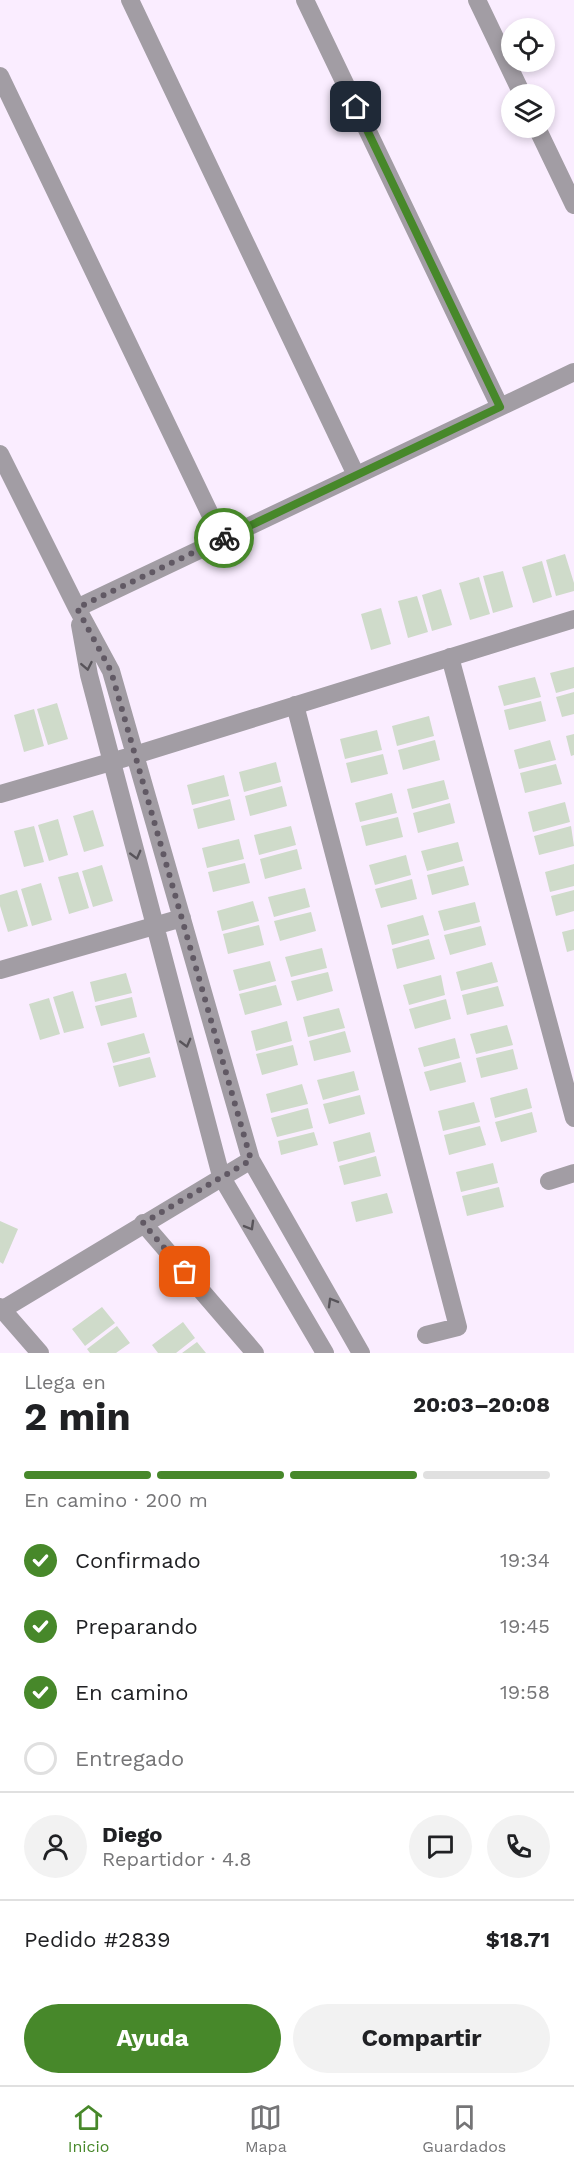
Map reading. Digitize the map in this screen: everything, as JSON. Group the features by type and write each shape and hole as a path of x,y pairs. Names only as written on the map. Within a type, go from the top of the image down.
{"street":[{"path":"130,0 356,475"},
{"path":"305,0 500,407"},
{"path":"477,0 517,84"},
{"path":"0,76 222,539"},
{"path":"542,138 574,205"},
{"path":"77,608 574,372"},
{"path":"0,454 111,671 251,1160 361,1353"},
{"path":"77,608 89,675 221,1176 325,1353"},
{"path":"0,794 135,755 574,619"},
{"path":"450,657 574,1118"},
{"path":"295,705 458,1327 426,1335"},
{"path":"0,969 182,918"},
{"path":"40,1353 1,1309 251,1160"},
{"path":"549,1181 574,1173"},
{"path":"143,1223 255,1353"}],"building":[{"path":"565,554 574,583 574,591 556,596 546,560"},
{"path":"542,561 552,597 533,603 522,567"},
{"path":"503,571 513,607 493,613 483,576"},
{"path":"479,577 490,614 470,620 459,583"},
{"path":"441,589 452,625 432,631 422,595"},
{"path":"417,596 428,632 408,638 398,601"},
{"path":"381,608 391,644 371,650 361,614"},
{"path":"574,667 574,688 556,693 550,673"},
{"path":"535,677 541,697 504,706 498,686"},
{"path":"574,692 574,714 562,717 556,697"},
{"path":"541,701 546,721 509,730 504,710"},
{"path":"57,703 68,739 48,745 37,709"},
{"path":"34,709 44,746 24,752 14,715"},
{"path":"429,716 434,736 397,746 392,726"},
{"path":"377,730 382,750 345,759 340,739"},
{"path":"574,734 574,755 571,756 566,736"},
{"path":"435,740 440,760 403,770 398,750"},
{"path":"550,740 556,760 519,769 514,750"},
{"path":"383,754 388,774 351,783 346,763"},
{"path":"276,762 281,782 244,792 239,772"},
{"path":"556,764 562,784 525,793 520,773"},
{"path":"224,775 229,796 192,805 187,785"},
{"path":"444,780 449,799 412,809 407,789"},
{"path":"282,786 287,806 250,816 245,796"},
{"path":"392,793 397,813 360,822 355,803"},
{"path":"230,799 235,820 198,829 193,809"},
{"path":"565,802 570,822 533,832 528,812"},
{"path":"450,803 455,823 418,833 413,813"},
{"path":"93,810 104,846 84,852 73,816"},
{"path":"398,817 403,837 366,846 361,826"},
{"path":"58,819 68,855 49,861 38,825"},
{"path":"34,826 44,862 24,867 14,831"},
{"path":"291,826 296,845 259,855 254,835"},
{"path":"571,826 574,846 539,855 534,836"},
{"path":"239,839 244,859 207,868 202,848"},
{"path":"458,842 463,861 427,871 421,851"},
{"path":"297,849 302,869 265,879 260,859"},
{"path":"406,855 411,875 375,885 369,865"},
{"path":"245,863 250,883 213,892 208,872"},
{"path":"574,864 574,886 550,892 545,872"},
{"path":"102,865 113,901 93,907 82,871"},
{"path":"464,866 469,885 432,895 427,875"},
{"path":"78,872 89,908 69,914 58,877"},
{"path":"412,879 417,899 381,908 375,889"},
{"path":"41,883 52,920 32,926 21,889"},
{"path":"305,888 310,907 274,917 268,897"},
{"path":"17,890 28,926 8,932 0,906 0,895"},
{"path":"574,890 574,911 556,916 551,896"},
{"path":"253,901 259,921 222,931 217,911"},
{"path":"475,902 480,922 444,931 438,911"},
{"path":"311,912 316,931 280,941 274,921"},
{"path":"423,915 429,935 392,945 387,925"},
{"path":"259,925 264,945 228,954 223,934"},
{"path":"481,926 486,945 450,955 444,935"},
{"path":"574,929 574,950 567,952 562,932"},
{"path":"429,939 435,959 397,969 392,949"},
{"path":"322,948 327,968 291,977 285,957"},
{"path":"270,961 276,981 239,991 233,970"},
{"path":"492,962 498,982 461,991 456,972"},
{"path":"328,972 333,991 297,1001 291,981"},
{"path":"126,973 132,993 95,1002 90,982"},
{"path":"441,975 445,995 409,1005 403,985"},
{"path":"276,985 282,1005 245,1015 239,994"},
{"path":"498,986 504,1006 467,1015 462,995"},
{"path":"73,991 84,1028 64,1033 53,997"},
{"path":"132,997 137,1017 101,1026 95,1006"},
{"path":"49,998 60,1034 40,1040 29,1004"},
{"path":"446,999 451,1019 415,1029 409,1009"},
{"path":"339,1008 345,1028 308,1037 303,1017"},
{"path":"287,1021 292,1041 256,1051 251,1031"},
{"path":"507,1025 513,1045 476,1054 470,1034"},
{"path":"345,1031 351,1052 314,1061 309,1041"},
{"path":"144,1033 150,1053 113,1063 107,1043"},
{"path":"455,1038 460,1058 424,1067 418,1048"},
{"path":"293,1045 298,1065 262,1075 256,1054"},
{"path":"513,1049 518,1069 481,1078 476,1058"},
{"path":"150,1057 156,1077 119,1087 113,1066"},
{"path":"461,1062 466,1082 430,1091 424,1072"},
{"path":"354,1071 359,1090 323,1100 317,1080"},
{"path":"302,1084 308,1104 271,1113 266,1094"},
{"path":"527,1088 532,1108 495,1118 490,1098"},
{"path":"360,1095 365,1114 329,1124 323,1104"},
{"path":"474,1102 480,1122 443,1131 438,1111"},
{"path":"308,1108 313,1128 277,1137 271,1118"},
{"path":"532,1112 537,1132 501,1142 495,1122"},
{"path":"480,1126 486,1145 449,1155 444,1135"},
{"path":"314,1132 318,1145 281,1155 278,1141"},
{"path":"370,1132 375,1152 338,1162 333,1142"},
{"path":"376,1156 381,1176 344,1185 339,1166"},
{"path":"493,1163 498,1183 461,1192 456,1172"},
{"path":"499,1187 504,1207 467,1216 462,1196"},
{"path":"387,1193 393,1213 356,1222 351,1202"},
{"path":"0,1221 18,1229 3,1264 0,1262"},
{"path":"102,1307 115,1323 85,1346 72,1329"},
{"path":"183,1322 195,1338 176,1353 158,1353 152,1345"},
{"path":"117,1326 130,1343 116,1353 90,1353 87,1349"},
{"path":"197,1342 206,1353 182,1353"}],"way so far":[{"path":"185,1272 143,1223 251,1160 111,671 77,608 224,538"}],"route":[{"path":"224,538 500,407 356,107"}]}
